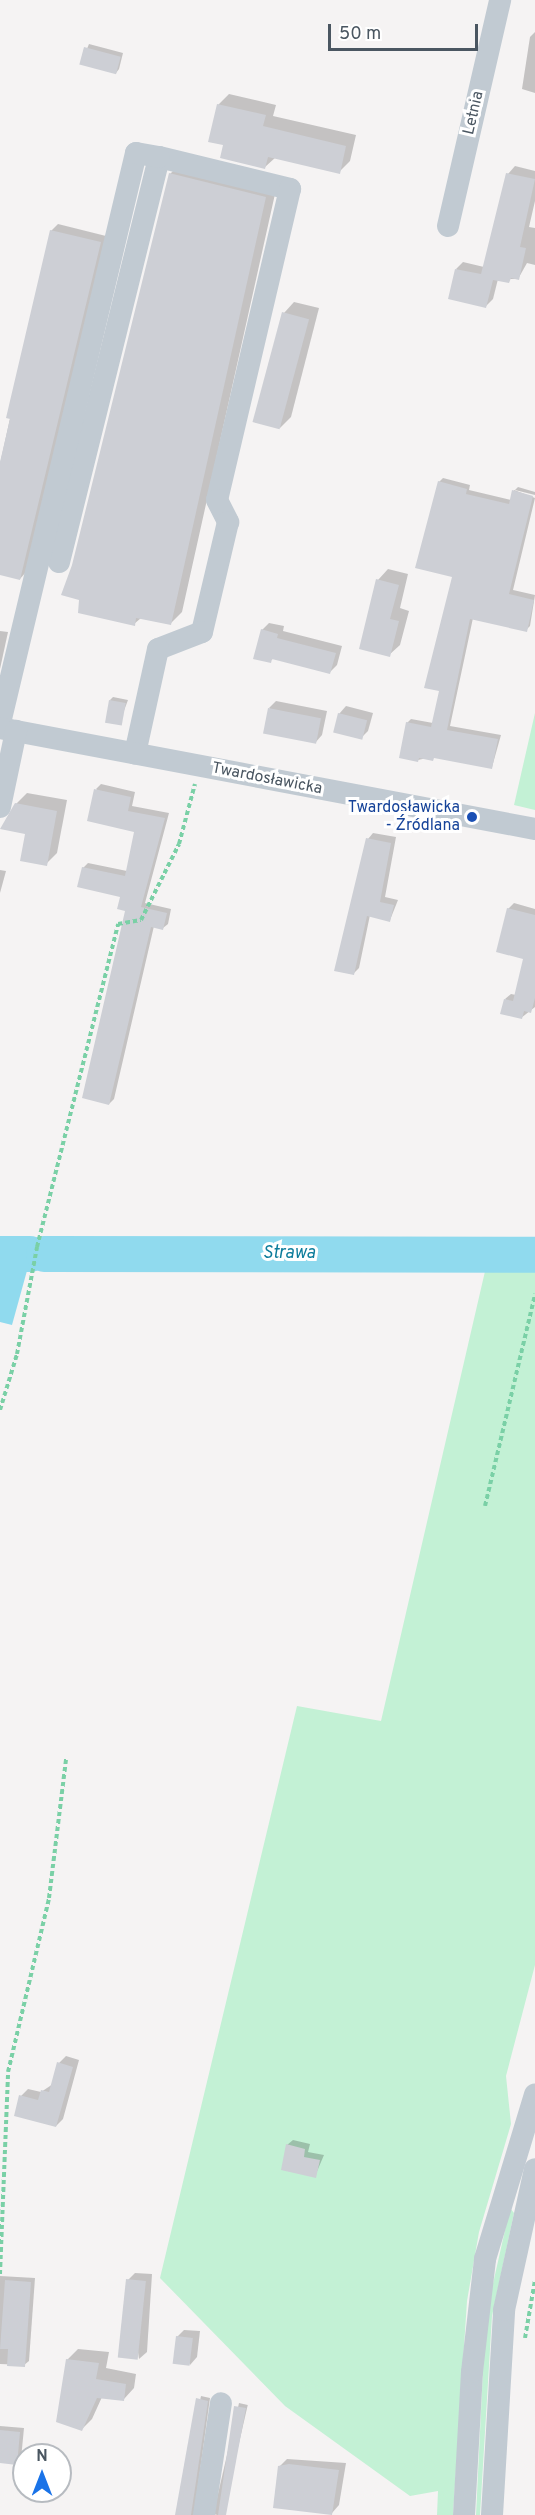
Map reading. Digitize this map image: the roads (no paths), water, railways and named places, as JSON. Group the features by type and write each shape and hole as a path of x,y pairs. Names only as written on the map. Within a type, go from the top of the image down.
{"street":[{"name":"Letnia","path":"448,226 500,0"},
{"path":"0,807 6,728 136,153 290,189 217,500 228,522 202,632 158,649 135,754"},
{"path":"59,562 159,157"},
{"name":"Twardosławicka","path":"6,728 535,829"},
{"path":"464,2515 473,2361 485,2259 535,2094"},
{"path":"492,2515 504,2310 535,2169"},
{"path":"204,2515 221,2403"}],"water":[{"path":"0,1265 28,1267 12,1325 0,1322"}],"waterway":[{"name":"Strawa","path":"0,1254 30,1254"},
{"name":"Strawa","path":"44,1254 535,1255"}],"place":[{"name":"Twardosławicka - Źródlana","path":"472,817"}]}
